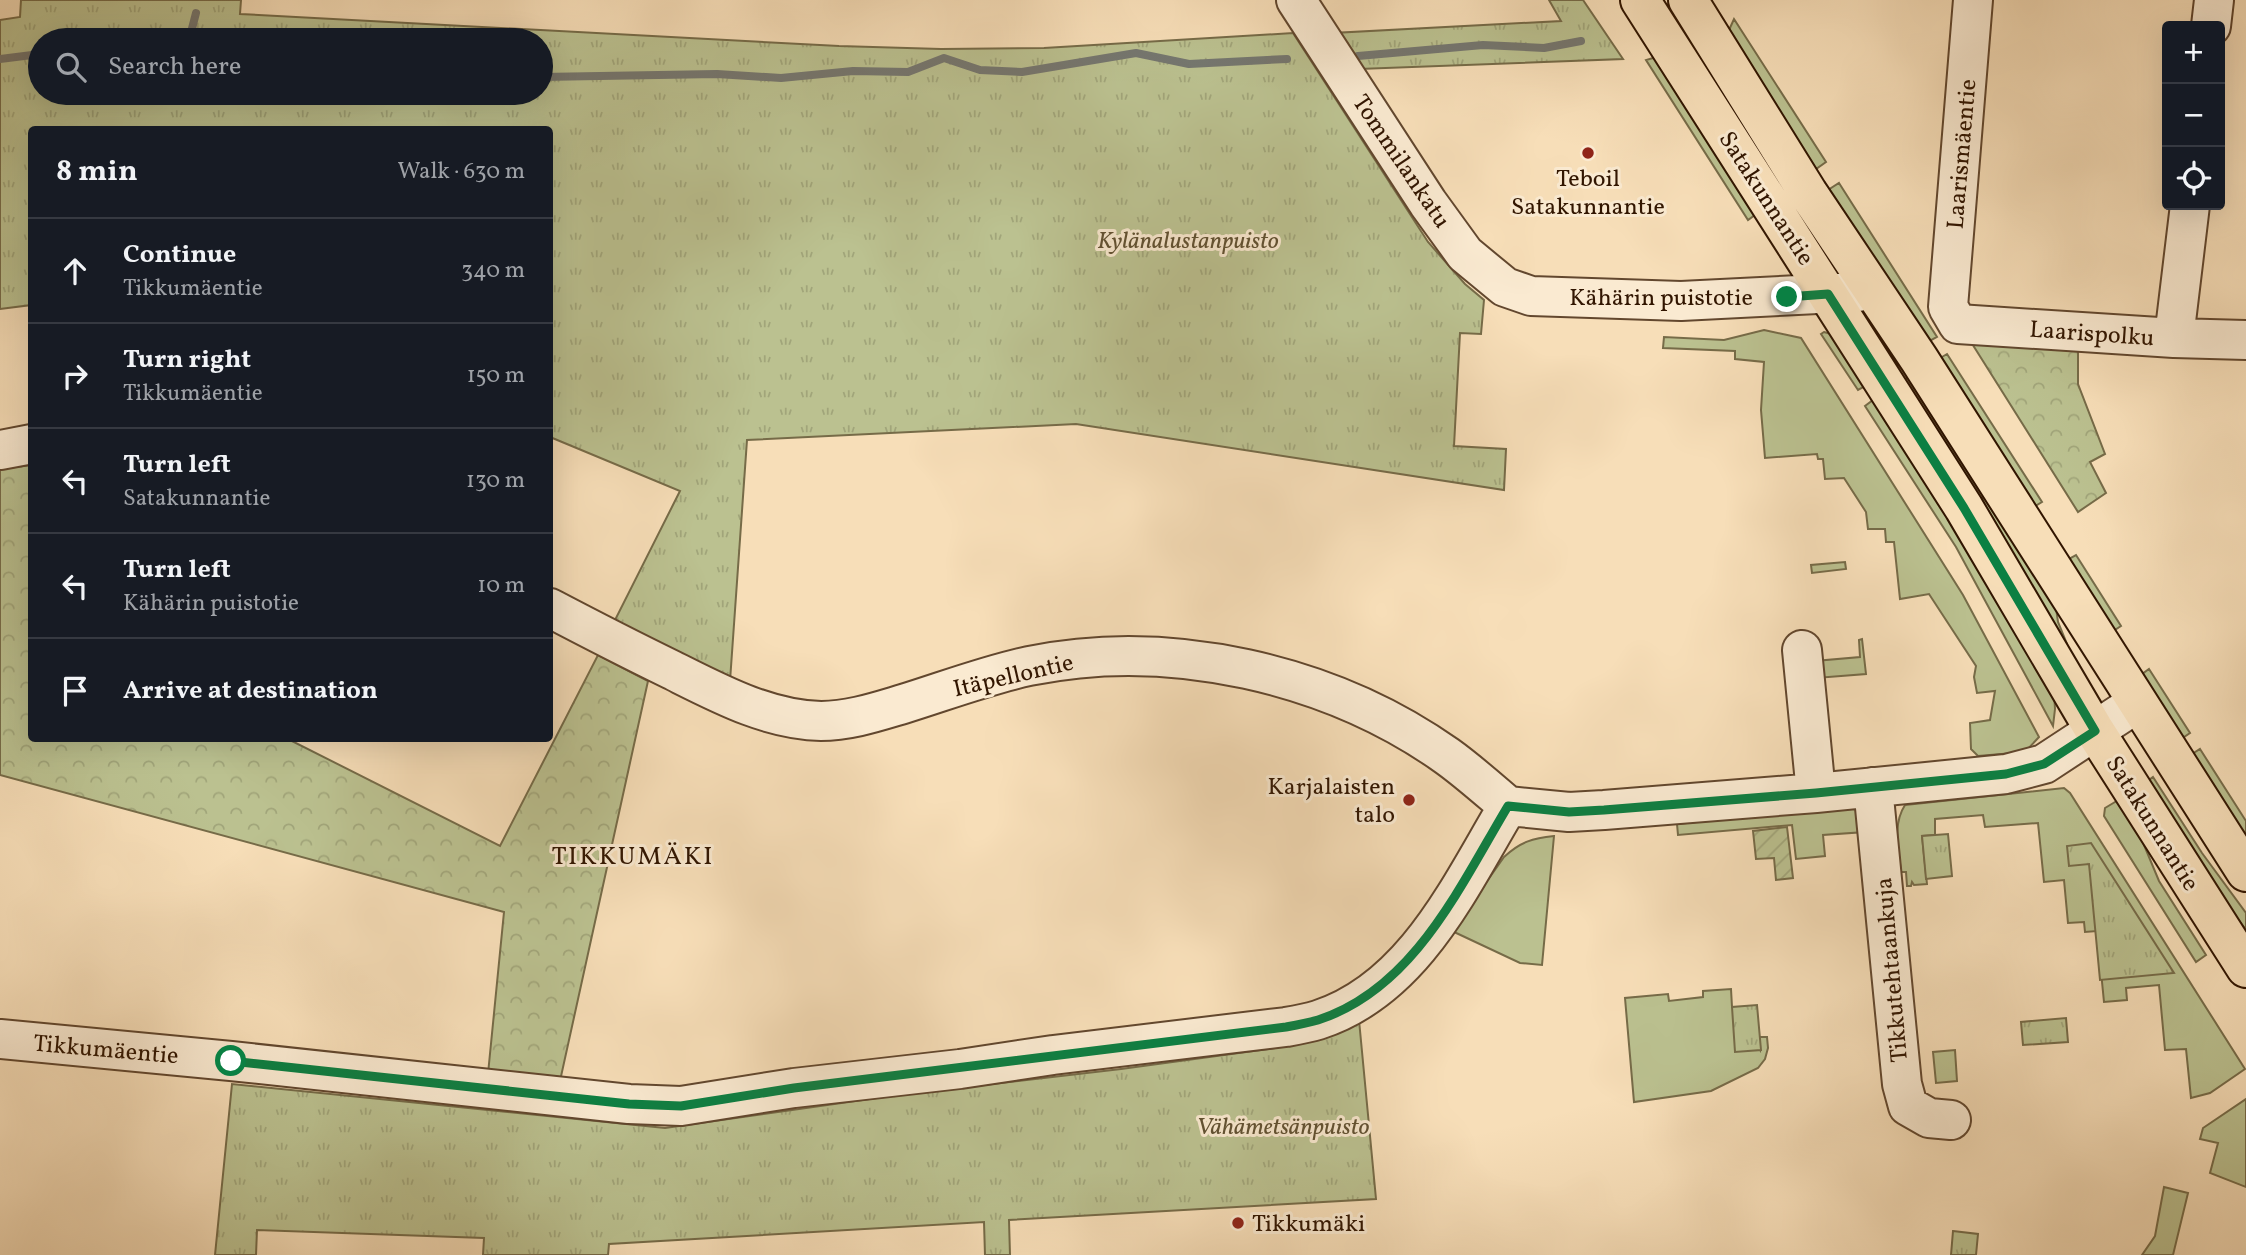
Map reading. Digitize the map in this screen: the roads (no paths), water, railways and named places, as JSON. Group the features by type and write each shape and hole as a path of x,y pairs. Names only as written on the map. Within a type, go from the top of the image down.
{"main road":[{"name":"Satakunnantie","path":"1640,0 1964,508 2095,731 2246,968"},
{"name":"Satakunnantie","path":"1688,0 1808,193 1874,291 2246,872"}],"street":[{"name":"Tommilankatu","path":"1296,0 1428,203 1465,254 1505,287 1531,296"},
{"name":"Laarismäentie","path":"1948,307 1973,0"},
{"path":"2212,21 2214,0"},
{"path":"2174,338 2189,210"},
{"name":"Kähärin puistotie","path":"1531,296 1681,301 1874,291"},
{"name":"Laarispolku","path":"1948,307 1958,324 2246,340"},
{"path":"0,450 28,445"},
{"name":"Itäpellontie","path":"553,610 719,694 764,711 800,719 850,719 1029,666 1109,656 1160,656 1256,671 1304,685 1392,723 1446,756 1508,806"},
{"path":"1802,650 1816,793"},
{"path":"1508,806 1569,812 1816,793 2006,774 2044,764 2137,703"},
{"name":"Tikkutehtaankuja","path":"1873,788 1902,1084 1908,1106 1929,1118 1951,1120"},
{"name":"Tikkumäentie","path":"0,1039 255,1063 629,1104 681,1106 794,1088 1286,1027 1319,1020 1346,1007 1396,972 1421,945 1446,910 1508,806"}],"waterway":[{"path":"192,28 196,13"},
{"path":"1358,56 1483,45 1544,48 1581,41"},
{"path":"553,77 717,74 781,78 853,71 908,72 944,58 980,70 1022,72 1136,53 1189,64 1287,59"},
{"path":"0,59 28,56"}],"place":[{"name":"Teboil Satakunnantie","path":"1588,153"},
{"name":"Karjalaisten talo","path":"1409,800"},
{"name":"Tikkumäki","path":"1238,1223"}],"district":[{"name":"TIKKUMÄKI","path":"633,855"}],"park label":[{"name":"Kylänalustanpuisto","path":"1188,240"},
{"name":"Vähämetsänpuisto","path":"1283,1126"}]}
